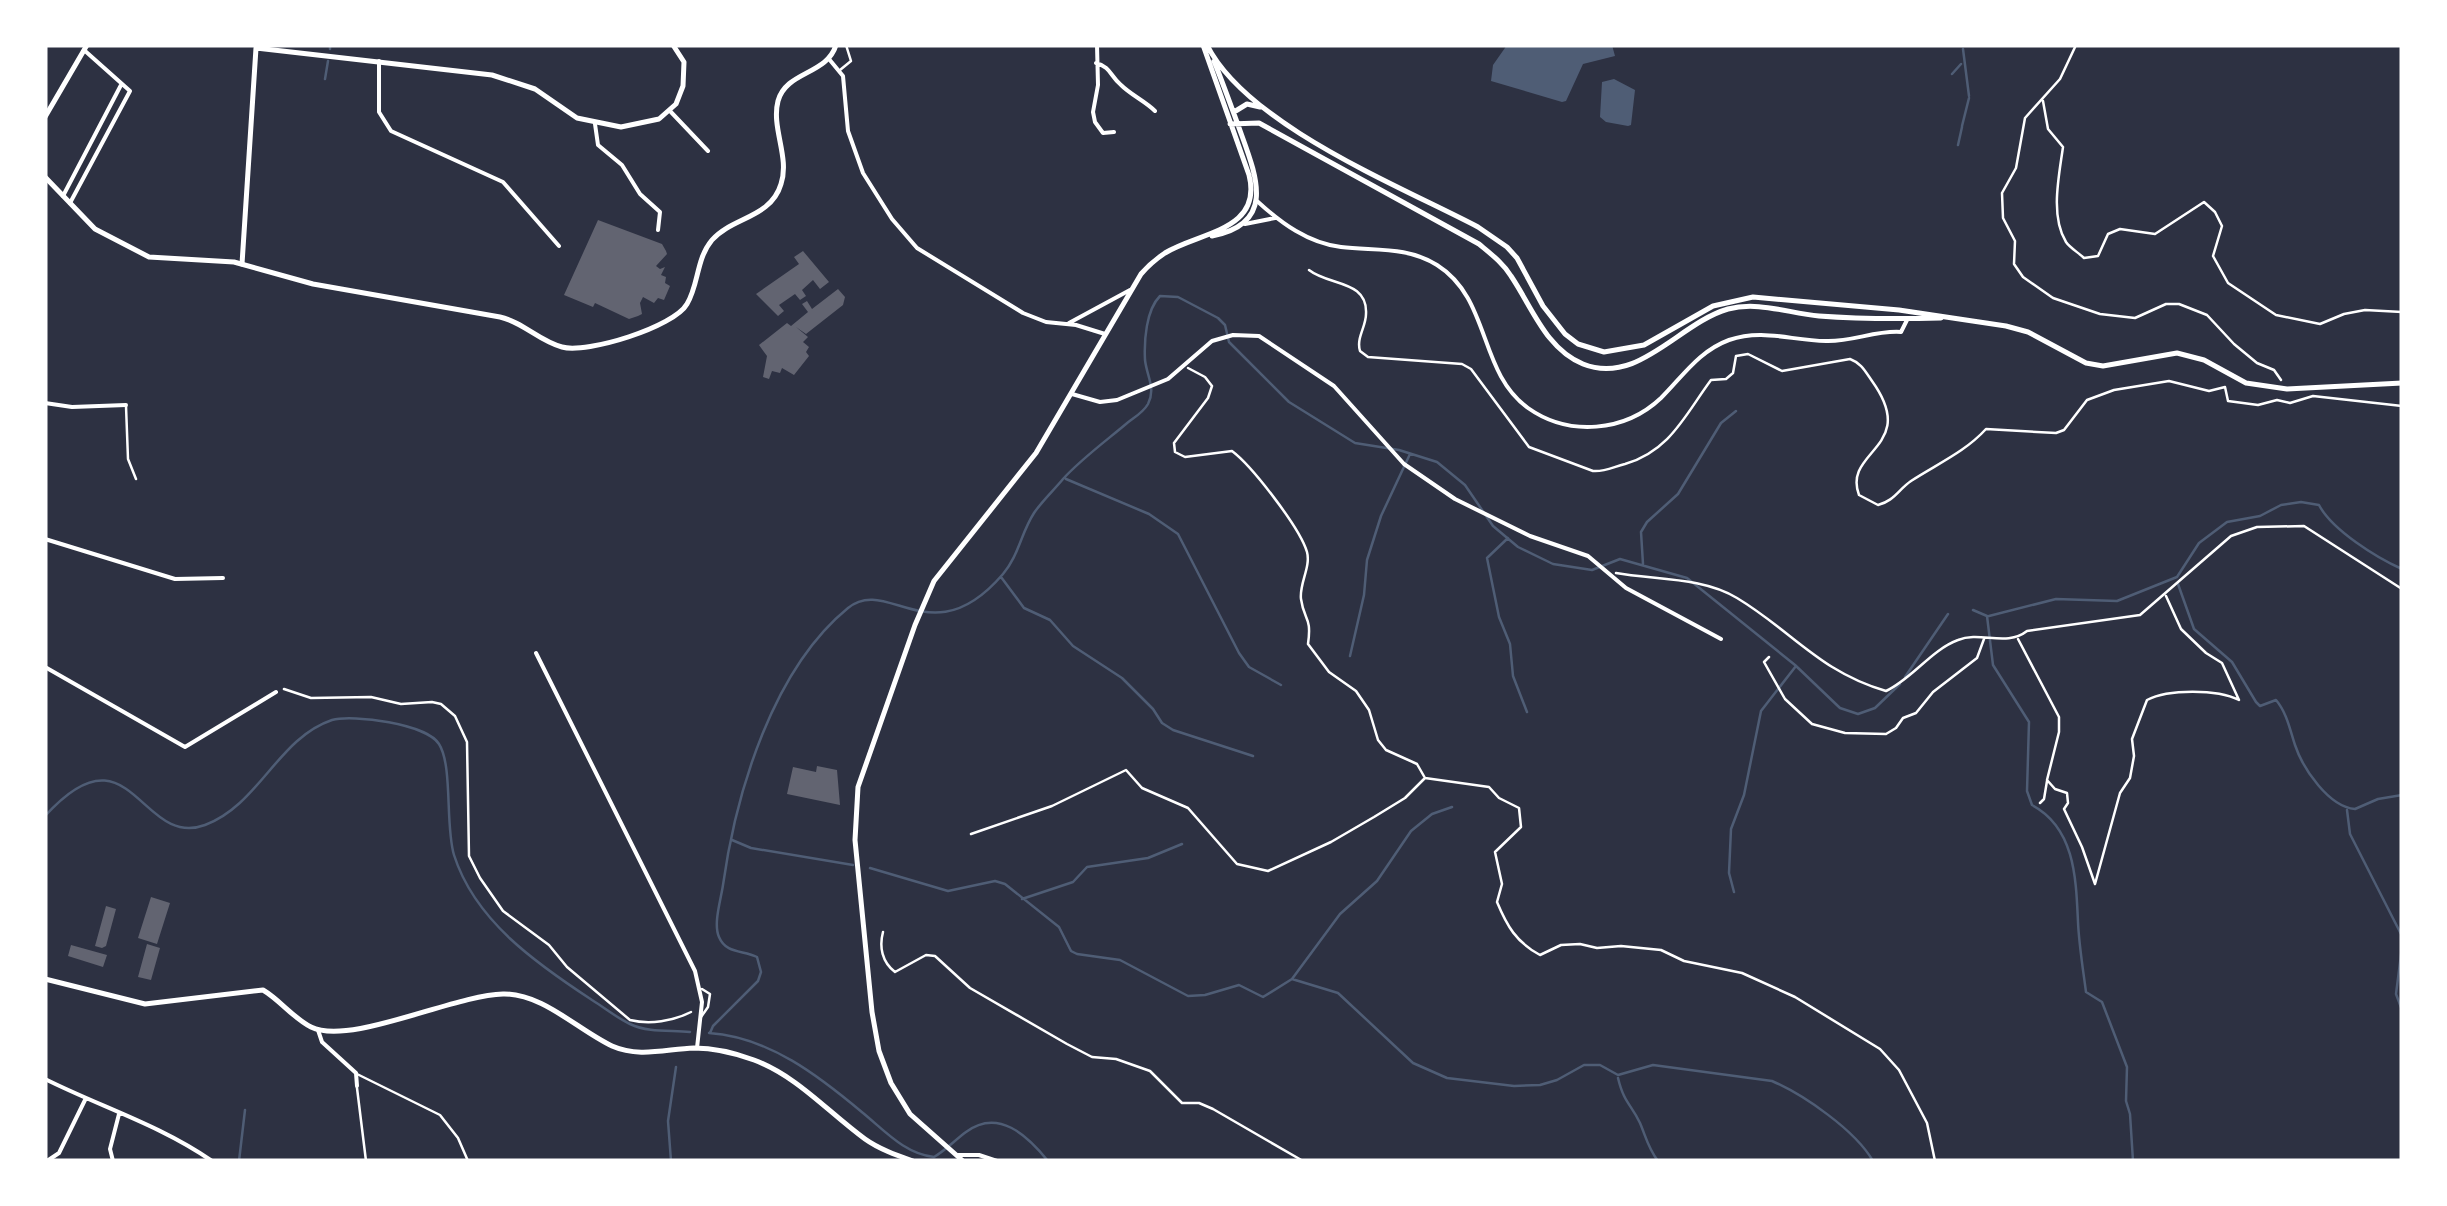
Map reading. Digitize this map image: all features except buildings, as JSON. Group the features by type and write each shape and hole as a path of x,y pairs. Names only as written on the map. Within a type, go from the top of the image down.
{"main road":[{"path":"242,264 256,48 492,75 535,90 577,118 595,124 636,126 659,119 680,96 684,62 673,45"},
{"path":"45,177 101,232 148,257 242,264 313,284 511,320 564,348 583,349 665,324 688,303 709,244 723,230 767,207 778,193 784,168 777,113 780,95 792,81 829,59 836,45"},
{"path":"1206,45 1234,113 1252,194 1257,201"},
{"path":"1206,45 1221,67 1270,115"},
{"path":"1199,239 1241,226 1257,201 1257,178 1206,45"},
{"path":"45,117 86,48"},
{"path":"1234,113 1241,106 1252,104 1478,228 1517,258 1554,321 1571,340 1604,352 1631,350 1713,306 1740,298 1954,318 2028,332 2086,363 2103,366 2176,353 2204,360 2246,382 2287,389 2402,382"},
{"path":"1234,123 1261,124 1479,244 1507,271 1554,343 1570,357 1598,368 1632,364 1707,318 1739,307 1822,316 1954,318"},
{"path":"963,1161 910,1114 879,1051 855,840 854,814 865,762 922,605 944,565 1029,462 1130,290 1146,269 1166,253 1237,220 1248,207 1252,194"},
{"path":"1899,310 1907,318"},
{"path":"45,979 145,1004 264,990 306,1024 318,1030 346,1032 433,1007 502,994 533,1000 592,1036 627,1051 718,1050 769,1066 865,1139 913,1161"},
{"path":"948,1161 949,1150"}],"street":[{"path":"1096,45 1098,85 1094,118 1103,132 1114,132"},
{"path":"70,203 130,91 86,48"},
{"path":"829,59 840,70 854,152 892,220 917,248 1023,313 1105,334"},
{"path":"379,62 379,112 391,131 503,182 558,246"},
{"path":"1096,63 1106,66 1122,87 1156,112"},
{"path":"63,196 122,84"},
{"path":"670,111 708,151"},
{"path":"595,124 598,145 622,165 640,194 660,212 658,230"},
{"path":"1257,201 1316,241 1412,254 1442,268 1474,305 1498,372 1509,390 1541,416 1575,426 1605,426 1639,414 1702,355 1734,339 1770,334 1826,342 1904,331 1907,318"},
{"path":"1241,226 1267,218 1280,219"},
{"path":"1059,324 1082,318 1130,290"},
{"path":"1072,394 1100,402 1117,400 1168,379 1206,346 1224,337 1259,336 1272,341 1334,386 1406,465 1490,517 1588,556 1626,588 1721,639"},
{"path":"45,403 68,407 126,404"},
{"path":"45,538 175,579 222,578"},
{"path":"536,653 700,989 698,1048"},
{"path":"45,667 185,747 276,692"},
{"path":"318,1030 322,1042 356,1073 357,1086"},
{"path":"45,1079 166,1133 212,1161"},
{"path":"48,1161 59,1154 86,1098"},
{"path":"114,1161 110,1150 119,1114"},
{"path":"949,1150 997,1161"}],"lane":[{"path":"840,70 851,61 846,45"},
{"path":"126,404 128,459 136,479"},
{"path":"276,692 284,689"},
{"path":"356,1073 440,1114 458,1138 468,1161"},
{"path":"357,1086 366,1161"}],"path":[{"path":"2076,45 2060,79 2025,118 2016,168 2002,192 2003,218 2015,241 2014,264 2023,277 2053,298 2100,314 2135,318 2166,304 2179,304 2207,315 2246,354 2274,370 2287,389"},
{"path":"2043,101 2048,129 2062,147 2057,196 2066,242 2084,258 2098,256 2108,234 2120,229 2155,234 2204,202 2222,226 2213,256 2228,283 2276,314 2320,324 2365,310 2402,312"},
{"path":"1309,270 1318,278 1356,288 1362,294 1366,317 1358,341 1360,352 1368,357 1462,364 1472,370 1529,447 1593,472 1632,462 1666,444 1711,380 1726,379 1733,373 1736,356 1748,354 1782,371 1850,359 1862,367 1880,392 1890,419 1888,430 1863,462 1856,480 1859,495 1878,505 1893,499 1906,484 1973,444 1986,429 2056,433 2064,430 2087,400 2135,385 2169,381 2209,391 2225,387 2228,401 2245,404 2290,402 2313,396 2402,406"},
{"path":"1183,365 1205,377 1212,386 1208,398 1174,443 1175,452 1185,457 1232,451 1252,470 1308,554 1301,599 1311,623 1308,644 1329,672 1356,691 1370,710 1378,740 1386,750 1417,764 1425,778"},
{"path":"1604,570 1704,585 1734,596 1838,673 1886,691 1911,676 1946,645 1962,638 2018,638 2027,631 2140,615 2231,536 2257,527 2304,526 2402,589"},
{"path":"2048,780 2055,789 2067,793 2064,809 2095,884 2120,793 2130,778 2132,739 2146,700 2156,695 2201,691 2224,693 2239,700 2222,663 2181,629 2165,593"},
{"path":"1769,656 1764,662 1786,699 1812,724 1844,734 1886,734 1902,718 1916,713 1934,692 1977,658 1984,638"},
{"path":"2018,638 2059,717 2059,732 2040,804"},
{"path":"284,689 312,698 371,696 401,704 441,704 455,716 466,742 469,856 498,905 549,945 567,967 630,1020 642,1024 692,1012"},
{"path":"971,834 1052,806 1126,770 1142,788 1188,808 1237,864 1268,871 1374,817 1405,798 1425,778"},
{"path":"1425,778 1489,787 1499,798 1519,808 1520,828 1495,852 1502,884 1496,902 1509,929 1524,946 1540,955 1561,945 1580,944 1661,950 1684,961 1742,974 1794,997 1880,1049 1898,1070 1927,1123 1935,1161"},
{"path":"2066,831 2072,826"},
{"path":"884,932 880,945 888,967 895,972 926,955 935,956 970,988 1026,1022 1092,1057 1116,1058 1150,1071 1182,1103 1199,1103 1214,1109 1303,1161"}],"water":[{"path":"1507,45 1612,45 1615,56 1583,64 1566,101 1562,102 1491,81 1493,65"},
{"path":"1614,79 1635,90 1628,126 1600,117 1602,82"}],"waterway":[{"path":"1963,49 1969,96"},
{"path":"325,79 328,61"},
{"path":"1952,74 1961,64"},
{"path":"1962,126 1969,98"},
{"path":"1958,145 1962,127"},
{"path":"710,1033 758,981 761,972 757,957 730,949 722,942 717,919 748,773 762,734 799,664 822,634 848,608 863,600 933,613 954,610 978,598 1003,574 1041,504 1077,465 1148,404 1151,388 1145,360 1146,335 1149,317 1160,296 1178,297 1218,318 1225,325 1229,342 1289,402 1355,443 1399,450 1437,462 1465,485 1493,526 1518,547 1553,564 1592,570 1620,559 1687,578 1795,665 1840,708 1858,714 1875,708 1900,684"},
{"path":"1643,564 1641,532 1647,522 1678,494 1721,423 1736,411"},
{"path":"1350,656 1364,595 1367,560 1381,516 1410,454"},
{"path":"1066,479 1149,514 1178,534 1239,653 1249,667 1281,685"},
{"path":"1989,616 2056,599 2117,601 2177,577 2199,543 2227,522 2301,502 2319,505 2344,533 2402,569"},
{"path":"1508,538 1487,558 1499,617 1510,644 1513,676 1527,712"},
{"path":"1001,577 1024,608 1050,620 1073,646 1122,678 1162,723 1253,756"},
{"path":"2178,584 2194,629 2232,662 2260,706 2276,700 2280,705 2304,765 2327,794 2355,809 2378,799 2402,795"},
{"path":"1973,610 1987,616 1993,665 2029,722 2027,791 2032,805 2057,827 2070,856 2086,992 2102,1002 2127,1067 2126,1101 2133,1161"},
{"path":"1905,677 1948,614"},
{"path":"1734,892 1729,873 1731,829 1744,795 1761,711 1796,666"},
{"path":"45,816 74,790 97,781 116,783 165,820 183,828 205,825 240,803 297,741 332,720 372,720 420,731 432,737 443,754 454,855 464,879 492,920 530,956 625,1022 645,1029 690,1032"},
{"path":"1292,979 1340,914 1377,881 1411,831 1432,814 1452,807"},
{"path":"2347,810 2350,834 2402,936"},
{"path":"732,840 751,848 853,865"},
{"path":"1022,899 1073,882 1087,867 1148,858 1182,844"},
{"path":"870,868 948,891 995,881 1005,884 1059,927 1071,951 1120,960 1188,996 1239,985 1263,997 1292,979 1338,993 1413,1063 1447,1078 1540,1085 1584,1065 1600,1065 1618,1075 1653,1065 1772,1081 1828,1115 1854,1137 1873,1161"},
{"path":"2402,947 2396,994 2402,1010"},
{"path":"709,1033 752,1042 792,1061 829,1085 896,1141 924,1155 934,1157 966,1132 989,1123 1021,1134 1048,1161"},
{"path":"671,1161 668,1121 676,1067"},
{"path":"1618,1078 1658,1161"},
{"path":"239,1161 245,1110"}]}
